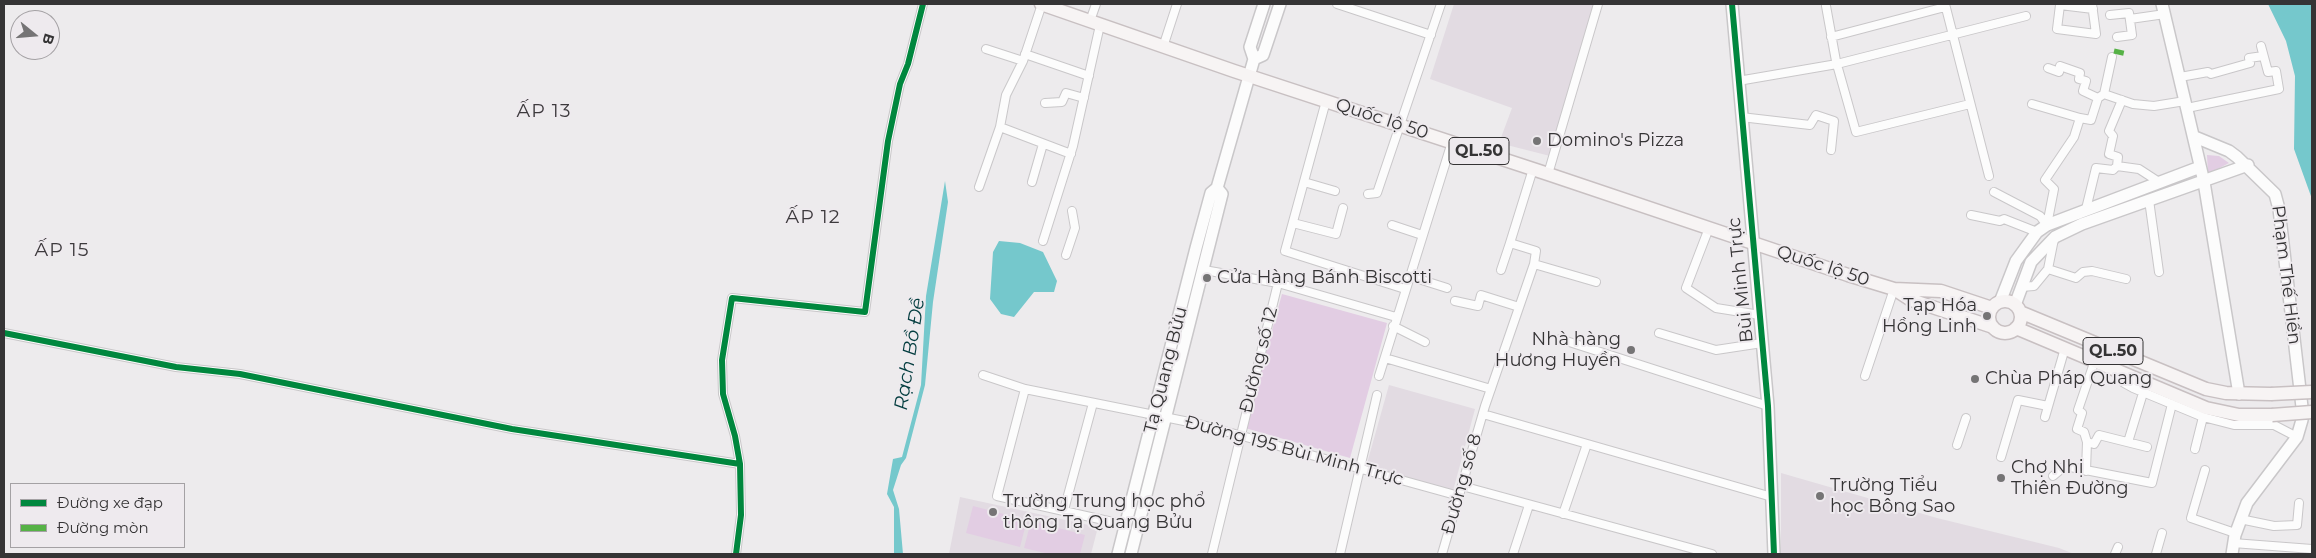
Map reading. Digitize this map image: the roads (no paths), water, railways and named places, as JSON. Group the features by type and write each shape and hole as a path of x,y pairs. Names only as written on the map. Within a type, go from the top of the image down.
{"main road":[{"name":"Quốc lộ 50","path":"1041,4 1249,76 1894,289 1912,300 1993,327"},
{"name":"Tạ Quang Bửu","path":"1131,554 1196,248 1211,193 1216,188 1254,59 1250,47 1264,4"},
{"name":"Tạ Quang Bửu","path":"1254,59 1263,55 1280,4"},
{"name":"Bùi Minh Trực","path":"1732,4 1768,406 1774,554"},
{"path":"2163,9 2195,137 2240,394"},
{"name":"Phạm Thế Hiển","path":"2195,137 2229,151 2248,165 2274,194 2279,209 2302,407 2300,429 2297,437 2247,503 2233,543"},
{"path":"2018,317 2021,287 2031,262 2054,237 2082,224 2248,165"},
{"path":"1993,327 1989,317 2016,261 2037,232 2047,225 2082,210 2200,167"},
{"name":"Tạ Quang Bửu","path":"1118,554 1204,270 1222,194 1216,188"},
{"path":"2082,210 2082,224"},
{"name":"Quốc lộ 50","path":"1894,289 1941,291 1996,305 2065,348 2221,413 2272,415 2312,412"},
{"name":"Quốc lộ 50","path":"2018,317 2206,389 2240,394 2312,392"},
{"name":"QL.50","path":"1993,327 2004,333 2018,317"}],"street":[{"path":"736,554 741,515 740,464 735,436 723,394 722,360 732,298 865,312 888,141 900,84 908,64 923,4"},
{"path":"979,187 1000,127 1006,95 1024,58 1041,4"},
{"path":"1043,240 1071,154 1089,76 1096,4"},
{"path":"1163,47 1177,4"},
{"path":"1337,4 1363,8 1431,35"},
{"path":"1368,194 1377,192 1441,4"},
{"path":"1548,174 1598,4"},
{"path":"1831,36 1945,5 1989,176"},
{"path":"2060,5 2092,6 2096,34 2057,29 2060,5"},
{"path":"1826,6 1831,36 1856,132 1970,104"},
{"path":"2130,19 2163,9"},
{"path":"2110,15 2129,13 2132,35 2117,37"},
{"path":"1738,81 1838,64 2026,16"},
{"path":"2048,68 2059,72 2060,66 2080,72 2079,79 2086,81 2083,91 2101,96 2133,104 2154,106 2186,104 2279,89 2276,71 2268,72 2262,46"},
{"path":"986,49 1089,76"},
{"path":"2180,77 2208,72 2211,74 2250,63 2249,58 2263,56"},
{"path":"2032,104 2091,120 2101,96 2112,57"},
{"path":"1044,103 1062,102 1066,93 1084,98"},
{"path":"2082,210 2096,168 2113,170 2117,166 2118,157 2109,154 2113,136 2108,132 2122,100"},
{"path":"1326,101 1285,252 1405,289"},
{"path":"1741,117 1810,125 1816,115 1834,121 1831,150"},
{"path":"2047,225 2054,189 2045,180 2074,137 2080,118"},
{"path":"1000,127 1071,154"},
{"path":"1379,376 1452,142"},
{"path":"1032,182 1043,144"},
{"path":"2117,166 2139,169 2158,182"},
{"path":"1501,270 1533,169"},
{"path":"1304,182 1335,191"},
{"path":"1994,192 2040,216 2047,225"},
{"path":"2149,200 2159,272"},
{"path":"1293,223 1336,234 1343,208"},
{"path":"1066,255 1075,228 1072,211"},
{"path":"1971,215 2000,221 2004,219 2037,232"},
{"path":"1392,224 1422,235"},
{"path":"1709,228 1686,288 1716,308 1760,316"},
{"path":"2021,287 2034,286 2048,269 2054,237"},
{"path":"1510,243 1536,251 1534,264 1596,282"},
{"name":"Đường số 8","path":"1442,554 1483,414 1534,264"},
{"path":"2048,269 2076,278 2083,272 2092,271 2126,279"},
{"path":"1204,270 1278,283 1396,317"},
{"path":"1409,276 1447,288"},
{"name":"Đường số 12","path":"1212,554 1278,283"},
{"path":"1865,376 1894,289"},
{"path":"1455,301 1478,306 1481,295 1519,307"},
{"path":"1394,326 1425,342"},
{"path":"1659,333 1716,350 1762,343"},
{"path":"4,334 176,367 240,374 526,431 740,464"},
{"path":"1560,339 1768,406"},
{"path":"2045,417 2065,348"},
{"path":"1385,358 1491,389"},
{"path":"2086,470 2087,442 2084,432 2077,429 2082,413 2078,410 2095,360"},
{"path":"2110,368 2124,383 2143,393 2203,417 2234,424 2274,425 2297,437"},
{"name":"Đường 195 Bùi Minh Trực","path":"983,375 1025,388 1093,404 1161,415 1241,435 1459,496"},
{"path":"1025,388 997,496 1126,525"},
{"path":"2128,442 2143,393"},
{"path":"1340,554 1377,395"},
{"path":"2002,457 2018,400 2048,406"},
{"path":"1064,510 1093,404"},
{"path":"2053,476 2065,466 2152,484 2172,404"},
{"path":"1483,414 1772,498"},
{"path":"2195,449 2203,417"},
{"path":"1957,445 1966,418"},
{"path":"2087,442 2094,444 2099,435 2147,447"},
{"path":"1563,514 1587,444"},
{"path":"2205,470 2191,518 2233,543 2312,549"},
{"path":"1462,486 1712,554"},
{"path":"2240,519 2274,526 2297,526 2299,503"},
{"path":"1514,554 1529,505"},
{"path":"2156,554 2162,532"}],"water":[{"path":"2268,4 2312,4 2312,199 2294,149 2295,76 2286,41"},
{"path":"945,181 948,202 933,302 925,385 906,458 901,465 893,490 899,509 903,554 894,554 894,507 887,494 893,459 902,457 921,385 926,296"},
{"path":"999,241 1020,243 1043,252 1057,281 1054,292 1034,292 1014,317 1001,314 990,299 993,252"}],"place":[{"name":"Domino's Pizza","path":"1537,141"},
{"name":"Cửa Hàng Bánh Biscotti","path":"1207,278"},
{"name":"Tạp Hóa Hồng Linh","path":"1987,316"},
{"name":"Nhà hàng Hương Huyền","path":"1631,350"},
{"name":"Chùa Pháp Quang","path":"1975,379"},
{"name":"Chợ Nhị Thiên Đường","path":"2001,478"},
{"name":"Trường Tiểu học Bông Sao","path":"1820,496"},
{"name":"Trường Trung học phổ thông Tạ Quang Bửu","path":"993,512"}],"district":[{"name":"ẤP 13","path":"544,111"},
{"name":"ẤP 12","path":"813,217"},
{"name":"ẤP 15","path":"62,250"}],"water label":[{"name":"Rạch Bồ Đề","path":"910,354"}]}
